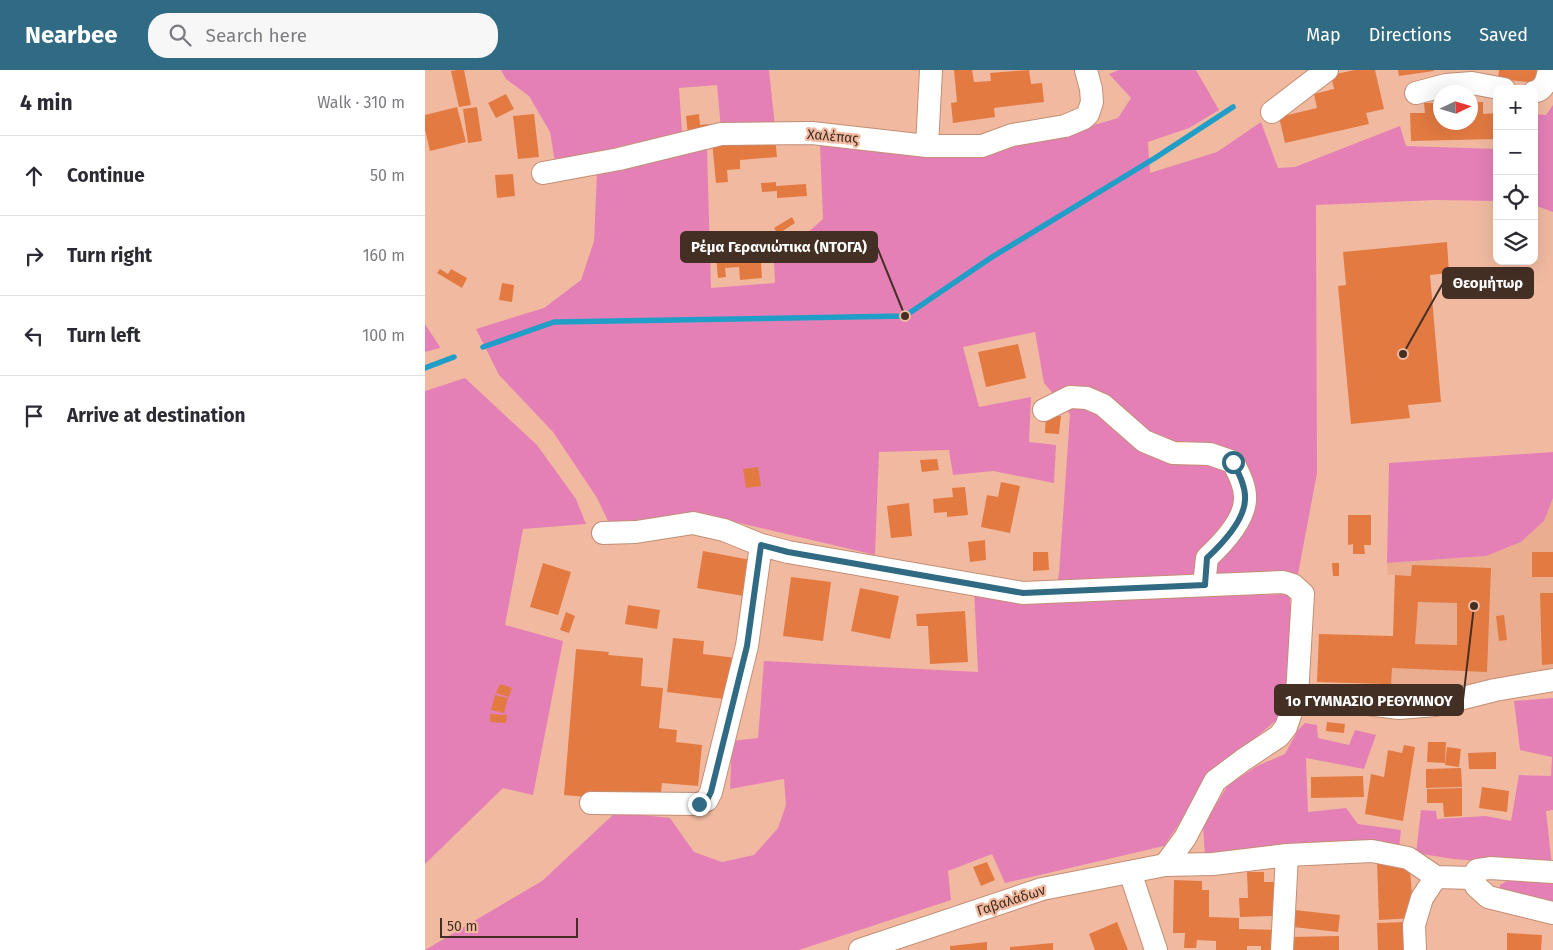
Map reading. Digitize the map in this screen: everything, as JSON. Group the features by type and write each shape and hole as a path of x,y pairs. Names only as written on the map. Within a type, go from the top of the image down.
{"street":[{"path":"927,146 931,70"},
{"path":"1271,112 1327,70"},
{"path":"1538,92 1546,84 1549,70"},
{"name":"Χαλέπας","path":"543,173 619,159 721,134 812,133 927,146 982,146 1012,135 1072,124 1084,118 1091,108 1092,96 1088,76"},
{"path":"1416,93 1446,85 1472,83 1493,87"},
{"path":"1044,410 1070,398 1087,398 1103,405 1144,441 1173,453 1210,454 1233,462 1242,480 1245,500 1241,516 1226,540 1207,558 1205,585"},
{"path":"603,533 635,532 693,523 732,533 761,545 788,552 1023,593 1283,582 1293,585 1303,594 1297,695 1287,727 1279,736 1215,781 1185,838 1165,865"},
{"path":"591,802 699,804 707,800 711,792 747,646 761,545"},
{"path":"1297,695 1399,708 1435,706 1495,690 1553,680"},
{"name":"Γαβαλάδων","path":"860,950 1042,890 1165,865 1213,864 1287,855 1372,851 1408,858 1436,877"},
{"path":"1282,950 1287,855"},
{"path":"1553,872 1490,868 1477,870 1473,878 1476,886 1488,897 1553,913"},
{"path":"1130,872 1156,950"},
{"path":"1415,950 1413,925 1422,898 1436,877 1473,878"}],"shaded area":[{"path":"501,70 769,70 775,127 721,129 717,85 679,88 682,132 555,162 550,132 529,96 506,79"},
{"path":"1119,70 1196,70 1219,110 1189,128 1148,142 1150,173 1217,152 1261,122 1278,168 1295,167 1400,126 1406,146 1493,149 1493,201 1436,200 1316,205 1317,473 1298,574 1057,584 1070,414 1044,383 1035,332 963,347 979,407 1031,397 1029,442 1056,445 1054,483 993,471 953,475 949,450 879,452 875,555 697,513 609,523 597,498 553,432 499,375 476,329 544,308 581,280 594,241 597,172 707,149 711,288 775,283 774,262 823,219 820,145 975,157 1022,142 1069,132 1118,118 1131,98 1109,74"},
{"path":"1553,105 1553,212 1538,206 1538,114 1546,115"},
{"path":"425,324 440,347 440,348 425,352"},
{"path":"465,378 537,445 576,499 586,524 523,529 505,625 563,641 533,795 503,788 425,864 425,391"},
{"path":"1553,452 1553,498 1544,521 1521,542 1486,556 1387,563 1389,463"},
{"path":"1553,498 1553,673 1445,696 1391,699 1395,575 1388,575 1387,563 1486,556 1521,542 1544,521"},
{"path":"974,588 1147,598 1290,594 1290,688 1281,716 1246,746 1189,809 1164,846 1005,883 992,854 948,871 951,900 799,950 425,950 542,881 616,812 670,818 694,852 722,862 754,855 778,828 786,805 784,779 730,789 732,741 758,738 764,661 978,672"},
{"path":"1553,698 1553,810 1546,811 1552,866 1453,859 1416,853 1421,810 1436,811 1437,819 1486,816 1511,821 1519,775 1551,776 1552,757 1520,750 1514,701"},
{"path":"1305,723 1317,725 1318,738 1349,745 1355,730 1376,735 1364,769 1306,758 1308,812 1346,808 1358,824 1401,830 1399,848 1205,857 1203,826 1228,785 1257,766 1285,754 1298,730"},
{"path":"1507,881 1553,881 1553,902 1500,891 1500,885"}],"building":[{"path":"464,70 471,105 459,107 451,71"},
{"path":"954,70 972,70 974,82 991,81 990,73 1029,70 1031,84 1042,83 1044,102 994,108 995,117 953,123 951,103 957,102"},
{"path":"1355,70 1375,70 1384,109 1366,113 1369,124 1285,143 1279,117 1317,108 1314,94 1334,89 1331,75"},
{"path":"1398,70 1434,70 1434,71 1399,76"},
{"path":"1499,70 1540,70 1538,83 1498,79"},
{"path":"506,94 514,109 496,118 488,103"},
{"path":"1478,102 1483,102 1483,114 1493,113 1493,139 1411,141 1410,113 1425,113 1424,103 1433,103 1433,130 1478,130"},
{"path":"457,107 466,142 430,151 425,130 425,115"},
{"path":"477,107 482,141 468,143 463,109"},
{"path":"534,114 539,157 518,159 513,116"},
{"path":"699,114 700,125 708,124 709,132 688,134 686,116"},
{"path":"775,136 777,157 740,160 740,169 727,170 728,182 716,183 712,141"},
{"path":"513,174 515,196 497,198 495,175"},
{"path":"776,182 776,186 806,184 807,196 777,198 777,191 762,192 761,183"},
{"path":"792,217 795,223 778,234 774,228"},
{"path":"753,242 754,245 760,244 762,278 740,280 739,267 725,268 726,277 718,278 716,257 726,256 724,245"},
{"path":"1447,242 1449,273 1430,275 1441,402 1408,405 1410,418 1351,424 1338,286 1346,285 1343,252"},
{"path":"440,269 448,274 451,269 467,278 462,288 437,273"},
{"path":"502,283 514,285 512,302 499,300"},
{"path":"1018,344 1026,378 986,387 978,352"},
{"path":"1046,415 1061,416 1059,434 1045,433"},
{"path":"937,459 939,470 922,472 920,460"},
{"path":"758,467 761,486 746,488 743,469"},
{"path":"1001,482 1020,486 1010,533 981,527 987,495 998,497"},
{"path":"965,487 968,515 947,517 947,512 934,513 933,499 953,497 952,488"},
{"path":"909,503 912,536 891,538 887,506"},
{"path":"1348,515 1371,515 1371,545 1364,545 1365,554 1353,554 1353,544 1348,545"},
{"path":"985,540 986,560 970,562 968,542"},
{"path":"703,551 756,561 750,597 697,588"},
{"path":"1033,552 1048,552 1049,570 1033,571"},
{"path":"1532,552 1553,552 1553,577 1532,577"},
{"path":"543,563 571,572 558,615 530,607"},
{"path":"1332,563 1339,563 1339,576 1333,576"},
{"path":"1412,565 1491,568 1487,672 1392,668 1391,689 1382,689 1382,684 1317,682 1319,634 1393,636 1395,575 1411,576","holes":["1418,602 1457,603 1457,645 1415,644"]},
{"path":"791,577 831,582 823,641 783,636"},
{"path":"860,588 899,596 890,639 851,631"},
{"path":"1540,593 1553,593 1553,664 1542,665"},
{"path":"628,605 660,610 657,629 625,624"},
{"path":"965,611 968,662 930,664 928,626 917,626 916,614"},
{"path":"566,612 575,616 569,633 560,630"},
{"path":"1504,615 1507,640 1499,641 1496,616"},
{"path":"673,638 704,641 703,654 737,658 732,700 667,692"},
{"path":"576,649 609,652 608,655 643,658 641,686 663,688 659,728 677,730 676,742 702,745 698,786 662,783 660,803 564,795"},
{"path":"500,684 512,688 509,697 496,693"},
{"path":"495,695 508,698 504,713 491,710"},
{"path":"490,714 507,715 506,723 490,722"},
{"path":"1327,722 1345,724 1344,733 1326,731"},
{"path":"1428,742 1446,742 1445,763 1427,762"},
{"path":"1404,745 1415,747 1403,821 1365,814 1371,774 1384,777 1388,750 1402,753"},
{"path":"1447,747 1461,749 1459,767 1445,765"},
{"path":"1496,752 1496,769 1469,769 1468,753"},
{"path":"1461,768 1462,787 1426,788 1426,769"},
{"path":"1363,776 1364,797 1311,798 1311,777"},
{"path":"1482,787 1509,791 1507,812 1479,808"},
{"path":"1462,788 1462,816 1444,817 1443,803 1427,803 1427,789"},
{"path":"1409,859 1414,918 1379,920 1377,861"},
{"path":"987,862 995,880 981,886 973,867"},
{"path":"1247,872 1264,872 1264,882 1274,882 1275,916 1240,917 1239,898 1248,898"},
{"path":"1174,880 1202,881 1202,890 1209,890 1209,917 1239,918 1239,929 1277,930 1276,950 1261,950 1261,946 1247,946 1247,950 1216,950 1216,941 1197,940 1196,948 1184,948 1185,933 1173,933"},
{"path":"1294,910 1340,915 1338,932 1293,927"},
{"path":"1117,922 1128,950 1095,950 1089,934"},
{"path":"1405,922 1406,950 1378,950 1377,923"},
{"path":"1507,933 1542,935 1541,950 1507,950"},
{"path":"1339,936 1339,950 1290,950 1290,937"},
{"path":"987,942 987,950 950,950 950,946"},
{"path":"1053,943 1053,950 1010,950 1010,947"}],"waterway":[{"path":"483,347 554,322 905,316 992,257 1155,158 1233,107"},
{"path":"425,368 454,357"}],"place":[{"name":"Ρέμα Γερανιώτικα (ΝΤΟΓΑ)","path":"905,316"},
{"name":"Θεομήτωρ","path":"1403,354"},
{"name":"1ο ΓΥΜΝΑΣΙΟ ΡΕΘΥΜΝΟΥ","path":"1474,606"}],"route":[{"path":"699,804 707,800 711,792 747,646 761,545 788,552 1023,593 1205,585 1207,558 1226,540 1241,516 1245,500 1242,480 1233,462"}]}
